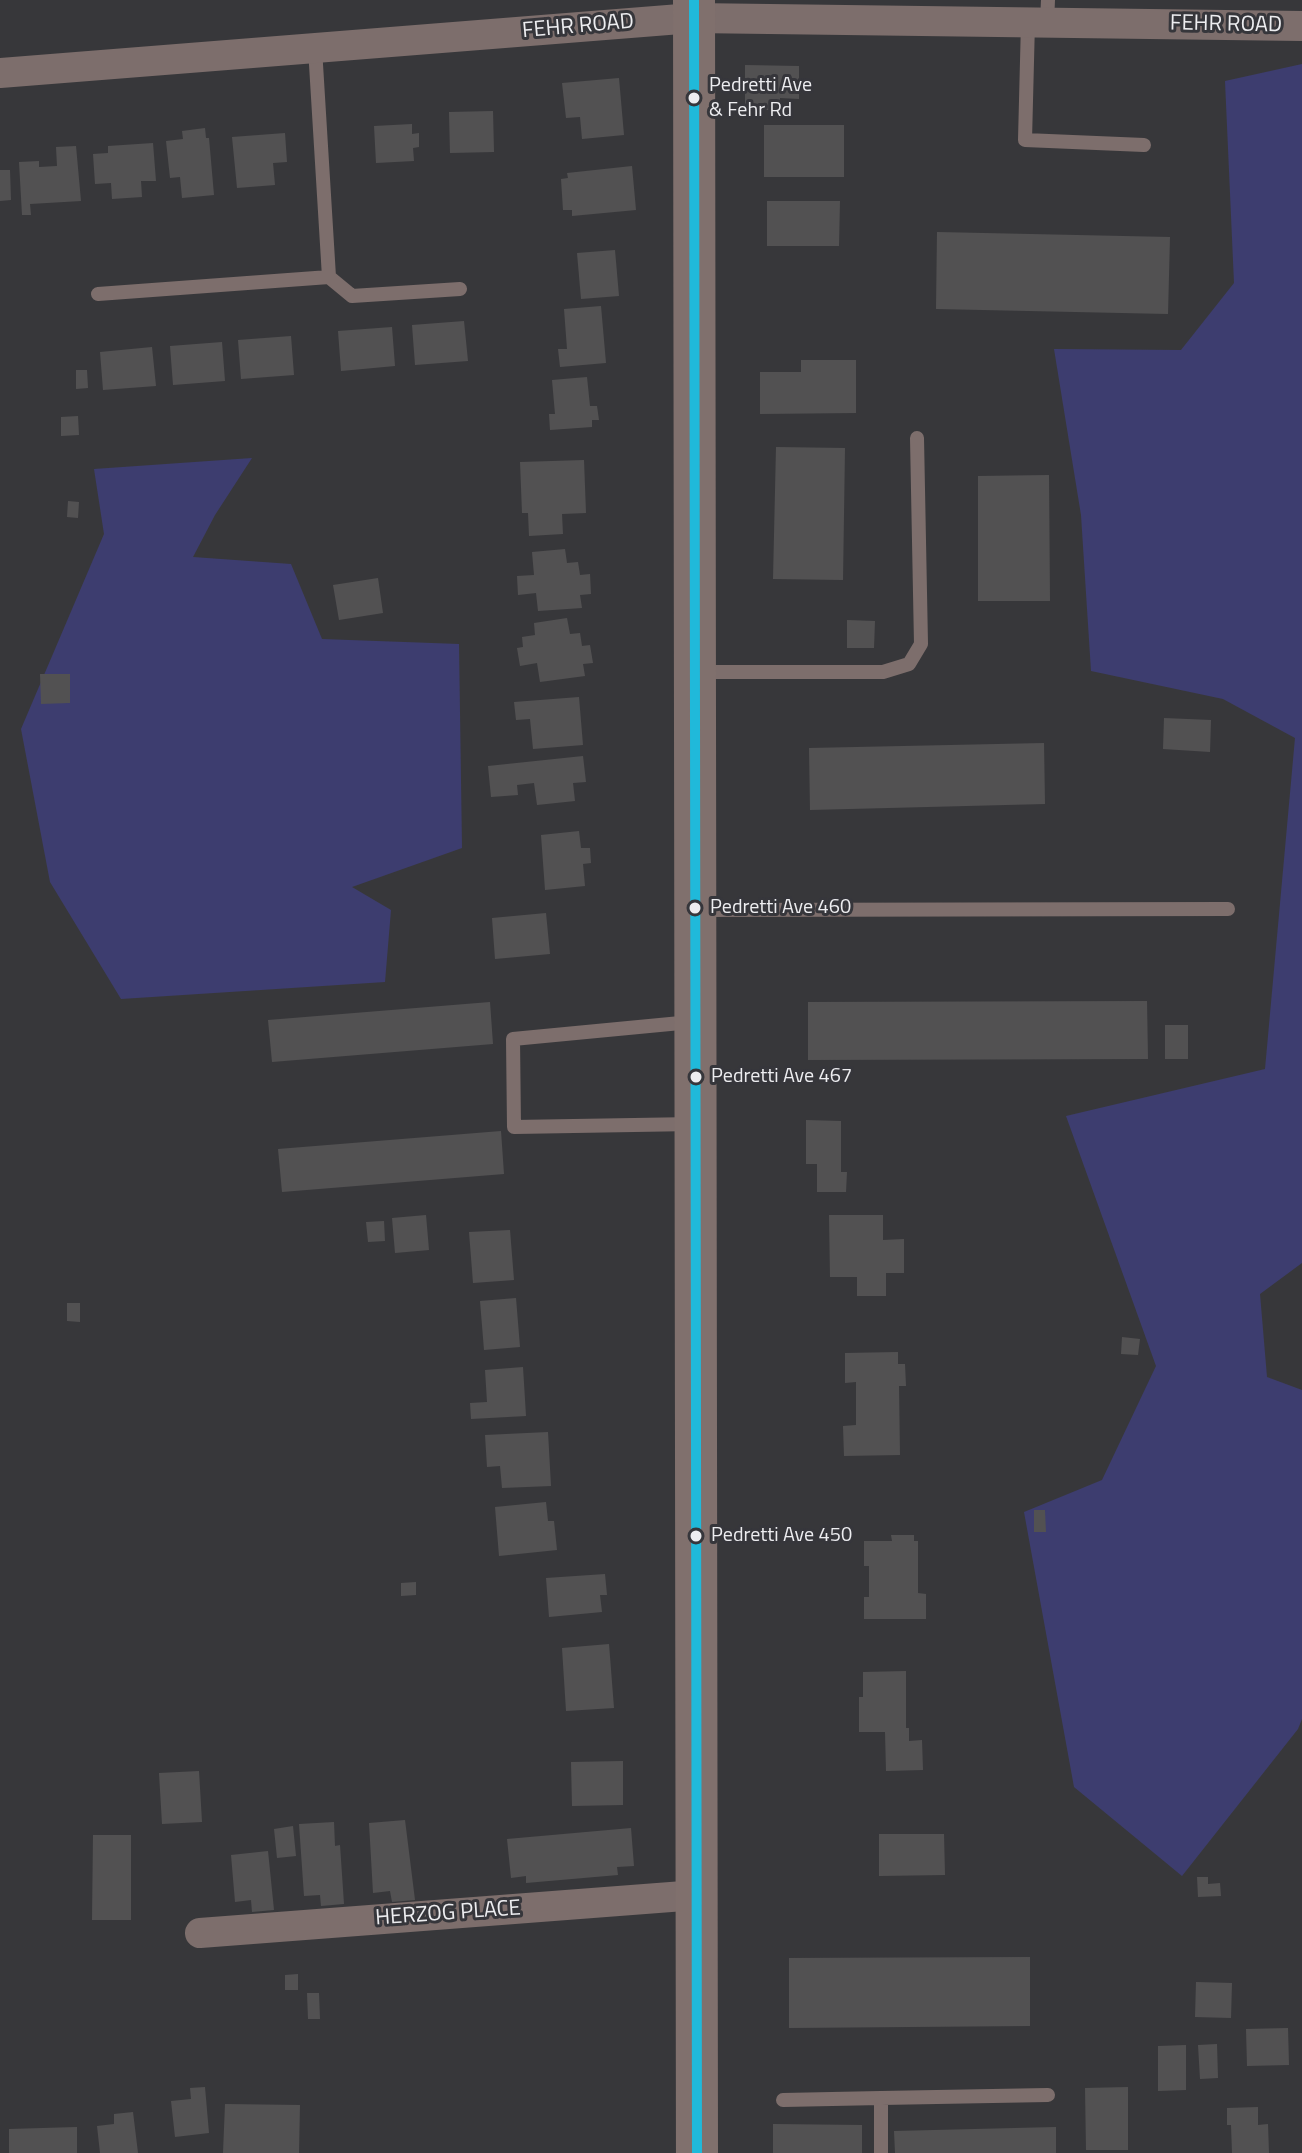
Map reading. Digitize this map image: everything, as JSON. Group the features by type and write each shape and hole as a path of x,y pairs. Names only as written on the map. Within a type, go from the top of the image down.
{"street":[{"name":"FEHR ROAD","path":"0,73 315,48 693,9 892,15 1041,15 1302,26"},
{"path":"693,9 697,2153"},
{"name":"HERZOG PLACE","path":"200,1933 697,1895"}],"lane":[{"path":"1041,15 1025,140 1144,145"},
{"path":"315,48 329,277"},
{"path":"98,294 329,277 352,296 460,289"},
{"path":"693,672 883,672 909,664 921,644 917,438"},
{"path":"693,910 1228,909"},
{"path":"694,1022 513,1039 514,1127 694,1124"},
{"path":"783,2100 1048,2095"},
{"path":"881,2098 881,2153"}],"shaded area":[{"path":"1302,64 1302,1263 1260,1294 1267,1377 1302,1390 1302,1719 1298,1729 1182,1876 1074,1787 1024,1512 1102,1480 1156,1366 1066,1116 1265,1069 1295,738 1223,699 1091,671 1081,515 1054,349 1181,350 1234,283 1225,81"},
{"path":"252,458 215,515 193,557 291,564 322,639 459,644 462,848 352,887 391,910 385,982 121,999 50,882 21,729 104,534 94,469"}],"building":[{"path":"745,65 799,66 799,99 780,98 780,110 745,110"},
{"path":"619,78 624,135 582,139 580,117 566,118 562,83"},
{"path":"493,111 494,152 450,153 449,112"},
{"path":"412,124 412,134 419,133 419,147 413,148 414,161 376,163 374,126"},
{"path":"764,125 844,125 844,177 764,177"},
{"path":"205,128 206,138 209,138 214,195 182,198 180,177 170,178 166,141 183,139 182,131"},
{"path":"285,133 287,162 273,163 275,185 237,188 232,137"},
{"path":"153,143 156,181 141,181 142,197 112,199 111,183 95,184 93,154 108,153 108,146"},
{"path":"76,146 81,201 30,204 31,215 22,215 19,162 39,161 39,167 57,166 56,147"},
{"path":"632,166 636,210 572,216 572,210 563,210 561,179 568,178 567,173"},
{"path":"0,170 10,170 11,200 0,201"},
{"path":"767,201 840,201 839,246 767,246"},
{"path":"937,232 1170,237 1168,314 936,309"},
{"path":"615,250 619,296 581,299 577,253"},
{"path":"601,306 606,363 560,367 558,349 567,349 564,309"},
{"path":"464,321 468,361 415,365 412,325"},
{"path":"392,327 395,366 341,371 338,331"},
{"path":"291,336 294,375 241,379 238,340"},
{"path":"222,342 225,381 173,385 170,346"},
{"path":"152,347 156,386 103,390 100,352"},
{"path":"801,360 856,360 856,413 760,414 760,372 801,372"},
{"path":"76,370 87,370 88,388 76,389"},
{"path":"587,377 590,406 597,406 599,420 592,420 592,427 550,430 549,414 555,414 552,380"},
{"path":"78,416 79,435 61,436 61,417"},
{"path":"776,447 845,448 843,580 773,579"},
{"path":"584,460 586,513 562,514 563,534 529,536 528,513 522,513 520,462"},
{"path":"1049,475 1050,601 978,601 978,476"},
{"path":"68,501 79,502 78,518 67,517"},
{"path":"565,549 567,563 578,562 580,575 590,574 591,594 580,595 582,608 538,611 536,593 518,595 517,576 534,575 532,552"},
{"path":"378,578 383,613 339,620 333,585"},
{"path":"567,618 570,634 580,633 582,646 590,645 593,663 583,664 585,676 540,682 537,663 520,666 517,648 523,647 522,637 535,635 534,623"},
{"path":"847,620 875,621 874,648 847,648"},
{"path":"40,674 70,674 70,703 41,704"},
{"path":"579,697 583,745 533,749 530,719 516,720 514,702"},
{"path":"1164,718 1211,720 1210,752 1163,749"},
{"path":"1044,743 1045,804 810,810 809,748"},
{"path":"583,756 586,782 573,783 575,801 537,805 534,783 517,785 518,795 491,797 488,766"},
{"path":"579,831 581,848 590,848 591,863 583,864 585,886 545,890 541,835"},
{"path":"546,913 550,954 495,959 492,918"},
{"path":"1147,1001 1148,1059 808,1060 808,1002"},
{"path":"490,1002 493,1044 272,1062 268,1020"},
{"path":"1165,1025 1188,1025 1188,1059 1165,1059"},
{"path":"806,1120 841,1121 841,1172 847,1172 846,1192 817,1192 817,1164 806,1164"},
{"path":"501,1131 504,1174 282,1192 278,1149"},
{"path":"426,1215 429,1250 395,1253 392,1218"},
{"path":"829,1215 883,1215 883,1240 904,1239 904,1273 886,1273 886,1296 857,1296 857,1277 830,1277"},
{"path":"384,1221 385,1241 368,1242 366,1222"},
{"path":"510,1230 514,1280 473,1283 469,1232"},
{"path":"516,1298 520,1347 484,1350 480,1301"},
{"path":"67,1303 80,1303 80,1322 67,1321"},
{"path":"1122,1337 1140,1339 1138,1355 1121,1354"},
{"path":"898,1352 898,1364 905,1364 906,1386 899,1386 900,1455 844,1456 843,1426 856,1425 856,1382 845,1383 845,1353"},
{"path":"523,1367 526,1416 471,1419 470,1403 487,1402 485,1370"},
{"path":"548,1432 551,1486 502,1488 500,1466 487,1467 485,1435"},
{"path":"546,1502 548,1521 554,1521 557,1550 499,1556 495,1507"},
{"path":"1034,1510 1045,1510 1046,1532 1034,1532"},
{"path":"891,1535 914,1535 914,1541 918,1541 918,1593 926,1594 926,1619 864,1619 864,1597 869,1597 869,1566 864,1566 864,1541 892,1541"},
{"path":"605,1574 607,1595 600,1595 602,1612 549,1617 546,1578"},
{"path":"416,1582 416,1595 401,1596 401,1583"},
{"path":"609,1644 614,1708 566,1711 562,1648"},
{"path":"906,1671 906,1728 909,1728 909,1741 922,1740 923,1770 886,1771 885,1732 859,1732 863,1672"},
{"path":"623,1761 623,1805 572,1806 571,1762"},
{"path":"199,1771 202,1822 162,1824 159,1773"},
{"path":"405,1820 415,1900 392,1902 390,1891 373,1893 369,1823"},
{"path":"334,1822 335,1846 340,1845 344,1904 321,1906 320,1895 304,1896 299,1824"},
{"path":"293,1826 296,1856 277,1858 274,1829"},
{"path":"631,1828 634,1866 617,1867 618,1875 526,1883 526,1876 511,1878 507,1839"},
{"path":"879,1834 944,1834 945,1875 879,1876"},
{"path":"93,1835 131,1835 131,1920 92,1920"},
{"path":"268,1851 274,1910 252,1912 251,1900 235,1902 231,1855"},
{"path":"1197,1877 1208,1877 1208,1884 1220,1883 1221,1896 1198,1897"},
{"path":"1030,1957 1030,2026 789,2028 789,1958"},
{"path":"298,1974 298,1990 285,1990 285,1975"},
{"path":"1196,1982 1232,1983 1231,2018 1195,2017"},
{"path":"307,1993 319,1993 320,2019 308,2019"},
{"path":"1288,2028 1289,2065 1247,2066 1246,2029"},
{"path":"1217,2044 1218,2078 1200,2079 1198,2045"},
{"path":"1186,2045 1186,2090 1158,2091 1158,2046"},
{"path":"205,2087 209,2133 175,2137 171,2101 191,2099 190,2088"},
{"path":"1128,2087 1128,2150 1086,2150 1085,2088"},
{"path":"225,2104 300,2105 299,2153 223,2153"},
{"path":"1258,2107 1258,2125 1268,2124 1269,2153 1232,2153 1227,2108"},
{"path":"133,2112 138,2153 100,2153 97,2126 114,2124 114,2114"},
{"path":"773,2124 862,2125 862,2153 773,2153"},
{"path":"77,2127 77,2153 9,2153 9,2129"},
{"path":"1056,2127 1056,2153 895,2153 894,2131"}],"transit line":[{"path":"694,0 697,2153"}],"place":[{"name":"Pedretti Ave & Fehr Rd","path":"694,98"},
{"name":"Pedretti Ave 460","path":"695,908"},
{"name":"Pedretti Ave 467","path":"696,1077"},
{"name":"Pedretti Ave 450","path":"696,1536"}]}
